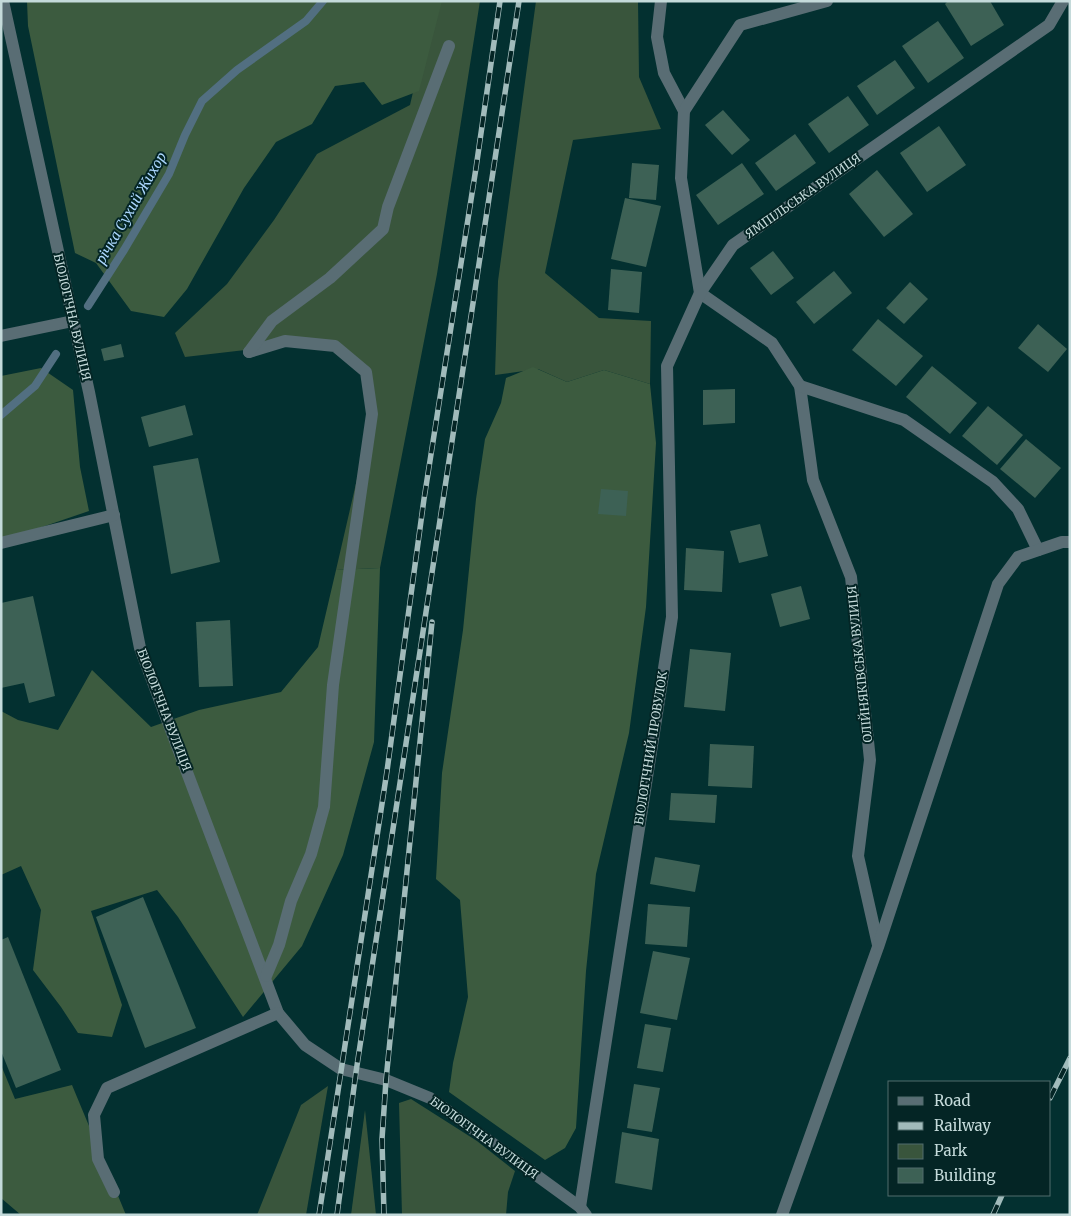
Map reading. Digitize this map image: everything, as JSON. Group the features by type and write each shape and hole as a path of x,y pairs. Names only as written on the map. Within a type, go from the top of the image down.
{"street":[{"name":"БІОЛОГІЧНА ВУЛИЦЯ","path":"3,1 89,392 140,648 266,976 278,1013 305,1045 333,1064 341,1069 386,1080 430,1098 583,1211"},
{"path":"662,1 657,37 664,73 684,111 681,178 700,293"},
{"path":"684,111 740,25 827,1"},
{"name":"ЯМПІЛЬСЬКА ВУЛИЦЯ","path":"700,293 733,245 1050,25 1063,1"},
{"path":"266,976 279,945 291,901 311,854 324,807 332,685 372,414 366,372 335,346 285,341 249,352 272,321 330,278 383,229 388,207 449,46"},
{"name":"ОЛІЙНЯКІВСЬКА ВУЛИЦЯ","path":"700,293 772,343 800,386 813,480 851,577 870,760 858,856 878,947"},
{"name":"БІОЛОГІЧНИЙ ПРОВУЛОК","path":"583,1211 672,617 667,366 700,293"},
{"path":"1,336 73,321"},
{"path":"800,386 904,420 993,482 1018,509 1038,550"},
{"path":"1,543 114,515"},
{"path":"782,1215 878,947 998,584 1018,557 1062,542 1070,542"},
{"path":"114,1192 98,1160 94,1116 107,1088 278,1013"}],"green space":[{"path":"27,1 442,1 419,91 382,105 364,82 335,86 312,124 276,142 244,188 187,289 164,317 131,311 96,263 75,253 28,26"},
{"path":"434,1 480,1 437,274 380,568 336,570 372,414 365,372 335,346 304,343 185,357 175,333 227,284 274,220 317,154 410,105"},
{"path":"536,1 638,1 639,77 661,129 573,140 545,273 599,318 651,321 650,384 604,370 567,382 538,369 495,375 498,281"},
{"path":"533,367 567,382 604,370 650,384 656,443 646,607 629,733 596,874 586,971 576,1128 565,1148 545,1160 449,1092 453,1063 468,997 460,900 436,879 442,773 463,630 476,499 485,439 501,403 506,378"},
{"path":"41,368 73,390 80,467 89,511 1,541 1,376"},
{"path":"380,568 374,742 343,855 302,946 243,1017 178,917 157,890 91,911 122,1005 112,1037 78,1033 33,970 41,910 21,866 1,875 1,711 18,720 58,730 92,670 151,727 199,710 281,692 318,647 336,570"},
{"path":"1,1065 15,1099 72,1085 126,1215 21,1215 1,1198"},
{"path":"328,1086 306,1215 257,1215 301,1105"},
{"path":"411,1099 477,1141 515,1171 508,1192 506,1215 402,1215 399,1103"},
{"path":"365,1110 376,1215 351,1215"}],"building":[{"path":"948,1 990,1 1004,25 971,46 945,4"},
{"path":"938,21 964,58 928,83 902,46"},
{"path":"895,60 915,88 877,115 857,86"},
{"path":"848,96 869,125 829,153 808,124"},
{"path":"723,110 750,140 732,155 705,125"},
{"path":"939,126 966,165 927,192 900,153"},
{"path":"795,134 816,163 776,191 755,163"},
{"path":"632,163 659,165 656,200 629,198"},
{"path":"742,163 764,194 718,225 696,195"},
{"path":"877,170 913,214 884,237 849,194"},
{"path":"625,198 661,206 646,267 611,259"},
{"path":"773,251 794,278 771,295 750,268"},
{"path":"611,269 642,272 639,313 608,310"},
{"path":"834,271 852,293 814,324 796,302"},
{"path":"910,282 928,299 904,324 886,308"},
{"path":"878,319 923,356 896,386 852,350"},
{"path":"1038,324 1067,349 1048,372 1018,348"},
{"path":"121,344 124,357 104,361 101,349"},
{"path":"932,366 977,403 950,434 906,397"},
{"path":"735,389 735,423 703,425 703,390"},
{"path":"185,405 193,435 149,447 141,417"},
{"path":"988,406 1023,435 997,465 962,436"},
{"path":"1026,439 1061,468 1035,498 1000,469"},
{"path":"198,458 220,562 171,574 153,466"},
{"path":"601,489 628,491 626,516 598,514"},
{"path":"760,524 768,556 739,563 730,531"},
{"path":"686,548 724,551 722,592 684,590"},
{"path":"801,586 810,619 780,627 771,594"},
{"path":"33,596 55,696 29,703 24,683 1,688 1,603"},
{"path":"230,620 233,686 199,687 196,622"},
{"path":"690,649 731,653 725,711 684,707"},
{"path":"710,744 754,746 752,788 708,786"},
{"path":"671,793 717,795 715,823 669,820"},
{"path":"655,857 700,865 695,892 650,884"},
{"path":"143,897 196,1028 145,1048 96,917"},
{"path":"648,904 690,907 687,947 645,944"},
{"path":"8,937 61,1070 16,1088 1,1051 1,940"},
{"path":"653,951 690,958 677,1020 640,1013"},
{"path":"645,1024 671,1028 663,1072 637,1068"},
{"path":"634,1084 660,1088 652,1132 627,1128"},
{"path":"622,1132 659,1139 652,1190 615,1183"}],"waterway":[{"name":"річка Сухий Жихор","path":"88,306 169,174 202,101 237,70 306,21 323,1"},
{"name":"річка Сухий Жихор","path":"1,415 35,386 56,354"}],"railway":[{"path":"319,1215 387,771 424,499 500,1"},
{"path":"337,1215 356,1072 519,1"},
{"path":"384,1215 382,1139 386,1080 432,622"},
{"path":"1051,1096 1070,1058"},
{"path":"993,1215 1002,1196"}]}
